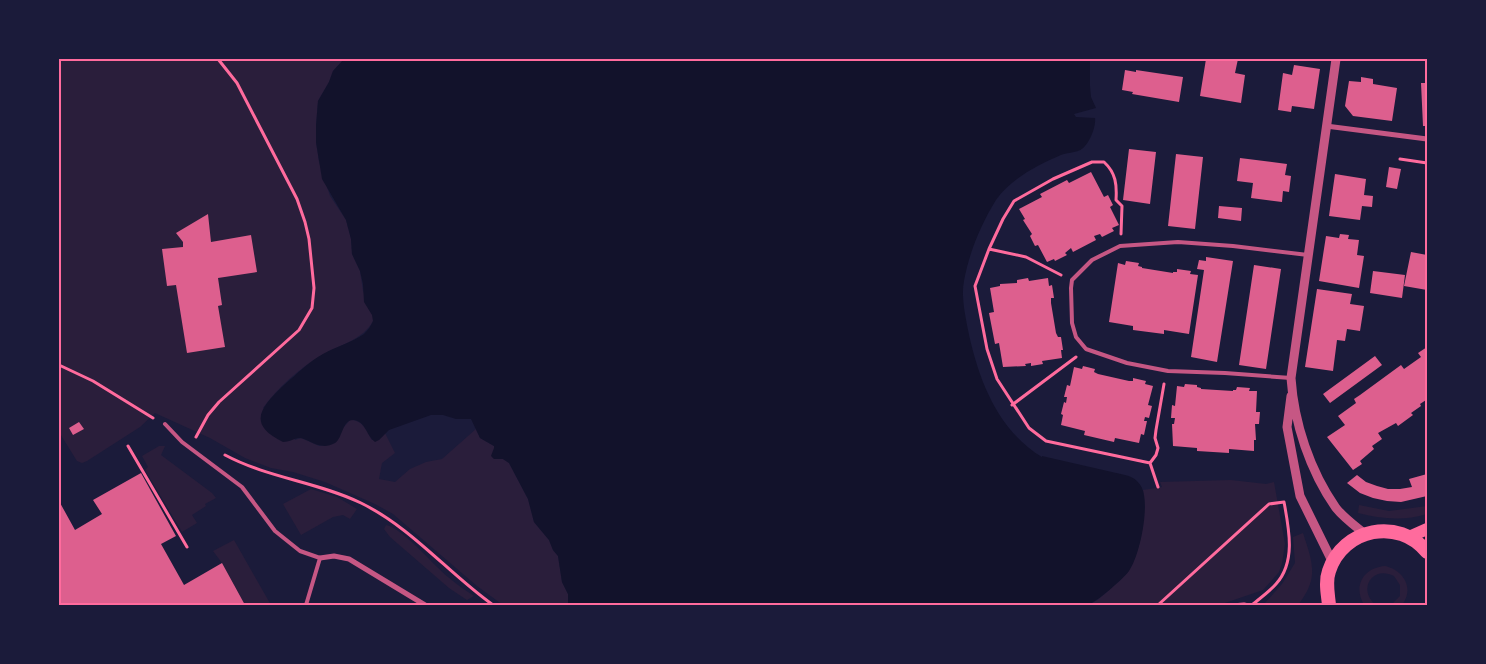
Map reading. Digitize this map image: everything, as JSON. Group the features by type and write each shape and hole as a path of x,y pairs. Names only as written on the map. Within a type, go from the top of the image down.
{"highway":[{"path":"1326,603 1329,572 1336,556 1348,543 1365,534 1384,530 1403,534 1420,543 1427,552"}],"main road":[{"path":"1409,537 1427,529"}],"street":[{"path":"1336,59 1291,378 1304,446 1323,485 1337,508 1352,524 1365,534"},
{"path":"1326,126 1427,139"},
{"path":"1292,390 1287,427 1300,496 1333,563"},
{"path":"320,558 334,556 349,558 425,605"}],"lane":[{"path":"1291,378 1225,372 1188,373 1168,371 1127,362 1086,349 1076,337 1072,323 1072,280 1092,260 1120,246 1178,242 1309,255"},
{"path":"165,424 182,442 242,487 275,531 300,551 320,558 306,605"}],"path":[{"path":"196,437 208,415 219,402 299,330 309,315 314,301 311,251 305,222 299,205 236,83 218,59"},
{"path":"1400,159 1427,163"},
{"path":"1121,231 1122,206 1116,200 1116,178 1112,168 1104,162 1092,162 1053,179 1014,201 989,249 975,286 987,349 997,380 1029,428 1046,441 1150,463"},
{"path":"989,249 1026,257 1053,271"},
{"path":"1012,404 1072,360"},
{"path":"59,365 93,381 165,424 204,441"},
{"path":"1150,463 1156,455 1158,448 1155,438 1164,384"},
{"path":"128,446 187,547"},
{"path":"219,451 226,456 258,469 334,492 381,514 416,540 493,605"},
{"path":"1150,463 1158,487"},
{"path":"1158,605 1269,504 1284,502 1290,539 1285,570 1277,584 1252,605"},
{"path":"1232,605 1249,605"}],"shaded area":[{"path":"59,59 344,59 333,71 318,101 316,142 319,162 330,196 346,220 351,239 352,254 360,271 363,291 373,315 373,321 363,333 322,355 298,372 282,385 263,408 295,440 301,438 319,446 335,443 350,420 361,424 372,440 379,440 385,433 395,453 382,463 379,479 395,482 410,469 426,462 442,459 476,429 480,438 494,446 494,458 503,459 509,463 528,499 534,522 549,540 558,556 562,582 568,594 568,605 503,605 477,586 393,514 375,504 325,482 293,472 271,468 245,458 210,438 155,413 140,427 87,461 82,463 77,461 59,432"},
{"path":"344,59 1090,59 1091,97 1096,108 1074,114 1076,117 1095,118 1094,129 1089,140 1080,150 1061,155 1025,173 1002,192 985,219 972,249 964,281 963,299 977,366 1001,418 1013,433 1026,446 1042,457 1128,476 1135,479 1142,488 1145,506 1143,530 1137,554 1129,571 1103,595 1087,605 568,605 568,594 562,582 558,556 549,540 534,522 528,499 509,463 503,459 494,459 491,456 494,446 480,438 471,419 431,415 389,430 375,442 364,426 354,420 347,422 338,441 324,446 302,438 283,442 271,435 264,429 261,422 261,415 269,401 307,364 323,354 355,340 364,334 373,321 372,315 364,302 363,284 360,271 352,254 351,239 346,220 322,179 316,142 318,101 333,71"},
{"path":"159,446 165,446 161,455 216,498 192,515 197,523 182,532 145,470 148,467 142,456"},
{"path":"1231,480 1266,484 1274,482 1285,544 1279,572 1263,590 1219,605 1087,605 1098,600 1119,581 1127,573 1133,562 1142,531 1143,490 1162,487 1160,482"},
{"path":"311,489 337,497 357,509 350,519 343,515 333,517 301,535 283,504"},
{"path":"1359,505 1389,511 1427,506 1427,514 1401,518 1375,517 1358,513"},
{"path":"386,525 401,533 457,585 474,596 467,600 449,588 390,537 384,529"},
{"path":"1303,533 1312,570 1309,587 1305,595 1298,605 1266,605 1265,603 1282,584 1295,563 1293,537"},
{"path":"234,540 271,605 245,605 222,563 213,551"},
{"path":"1385,566 1397,571 1402,576 1407,586 1406,599 1402,605 1391,605 1400,596 1400,585 1394,576 1386,573 1379,574 1374,576 1368,586 1370,599 1376,605 1364,605 1360,591 1362,579 1371,570"}],"building":[{"path":"1206,59 1238,59 1235,73 1245,75 1241,103 1200,96"},
{"path":"1294,65 1320,69 1314,109 1292,106 1291,112 1278,110 1283,73 1292,75"},
{"path":"1125,70 1183,77 1179,102 1132,94 1133,92 1122,90"},
{"path":"1361,77 1373,79 1373,84 1397,88 1392,121 1353,116 1345,106 1349,81 1361,82"},
{"path":"1426,78 1427,126 1423,126 1421,83 1425,83"},
{"path":"1129,149 1156,152 1150,204 1123,200"},
{"path":"1176,154 1203,157 1195,229 1168,226"},
{"path":"1240,158 1287,164 1285,175 1291,176 1289,192 1283,191 1282,202 1251,198 1253,183 1237,181"},
{"path":"1389,167 1401,169 1397,189 1386,187"},
{"path":"1091,172 1104,197 1108,195 1113,205 1110,207 1119,225 1112,228 1114,231 1102,237 1100,234 1094,236 1096,240 1073,252 1071,248 1065,253 1067,255 1055,261 1054,259 1047,262 1038,245 1035,246 1030,236 1032,234 1023,220 1025,219 1019,209 1042,197 1040,194 1067,180 1069,183"},
{"path":"1335,174 1366,179 1364,195 1373,196 1372,207 1362,206 1360,220 1329,216"},
{"path":"1219,206 1242,208 1241,221 1218,218"},
{"path":"208,214 211,242 251,235 257,272 218,278 222,305 218,306 225,347 187,353 176,285 167,286 162,249 183,247 183,242 176,233"},
{"path":"1340,234 1349,235 1348,239 1359,240 1357,255 1364,256 1359,288 1319,281 1326,236 1339,238"},
{"path":"1411,252 1427,255 1427,290 1404,286"},
{"path":"1206,257 1233,261 1217,362 1191,357 1204,270 1197,269 1199,260 1206,261"},
{"path":"1126,261 1139,263 1138,266 1142,268 1173,273 1177,272 1177,269 1191,271 1190,274 1198,275 1189,334 1164,330 1164,334 1133,330 1133,326 1109,322 1118,263 1125,265"},
{"path":"1254,265 1281,269 1266,369 1239,365"},
{"path":"1373,271 1405,275 1402,298 1370,293"},
{"path":"1028,278 1029,281 1048,278 1049,286 1052,285 1054,298 1051,298 1051,303 1056,333 1058,337 1061,337 1062,358 1042,361 1043,364 1031,366 1031,363 1025,364 1026,366 1003,367 999,343 995,344 989,313 994,312 990,288 1000,286 1000,284 1017,283 1017,280"},
{"path":"1317,289 1352,294 1350,304 1364,306 1360,331 1347,329 1345,341 1337,340 1333,371 1305,367"},
{"path":"1427,347 1427,402 1426,400 1420,404 1421,406 1411,413 1413,415 1398,426 1396,423 1378,433 1382,439 1372,446 1374,449 1360,461 1362,464 1353,470 1327,437 1345,425 1338,416 1356,403 1354,399 1401,365 1404,369 1421,357 1418,353"},
{"path":"1375,356 1382,365 1330,403 1323,394"},
{"path":"1083,366 1095,369 1094,372 1098,374 1129,381 1133,381 1133,378 1146,381 1145,384 1153,386 1148,405 1152,406 1149,418 1145,417 1144,421 1147,421 1144,435 1141,434 1139,443 1115,438 1114,442 1084,435 1085,431 1061,425 1063,415 1061,414 1067,397 1064,397 1067,385 1070,386 1074,367 1082,369"},
{"path":"1185,384 1197,385 1201,389 1233,391 1237,387 1250,388 1249,391 1257,391 1256,412 1260,412 1259,424 1255,424 1256,440 1254,440 1254,451 1229,449 1229,453 1197,451 1197,448 1173,446 1172,424 1174,424 1175,418 1171,418 1172,405 1175,406 1177,386 1184,387"},
{"path":"79,422 84,429 73,435 69,428"},
{"path":"141,473 176,536 161,544 184,585 222,563 245,605 59,605 59,501 75,530 102,514 93,500"},
{"path":"1427,474 1427,496 1401,502 1373,498 1360,493 1347,483 1357,475 1366,482 1377,486 1388,489 1400,489 1412,487 1409,479"}]}
